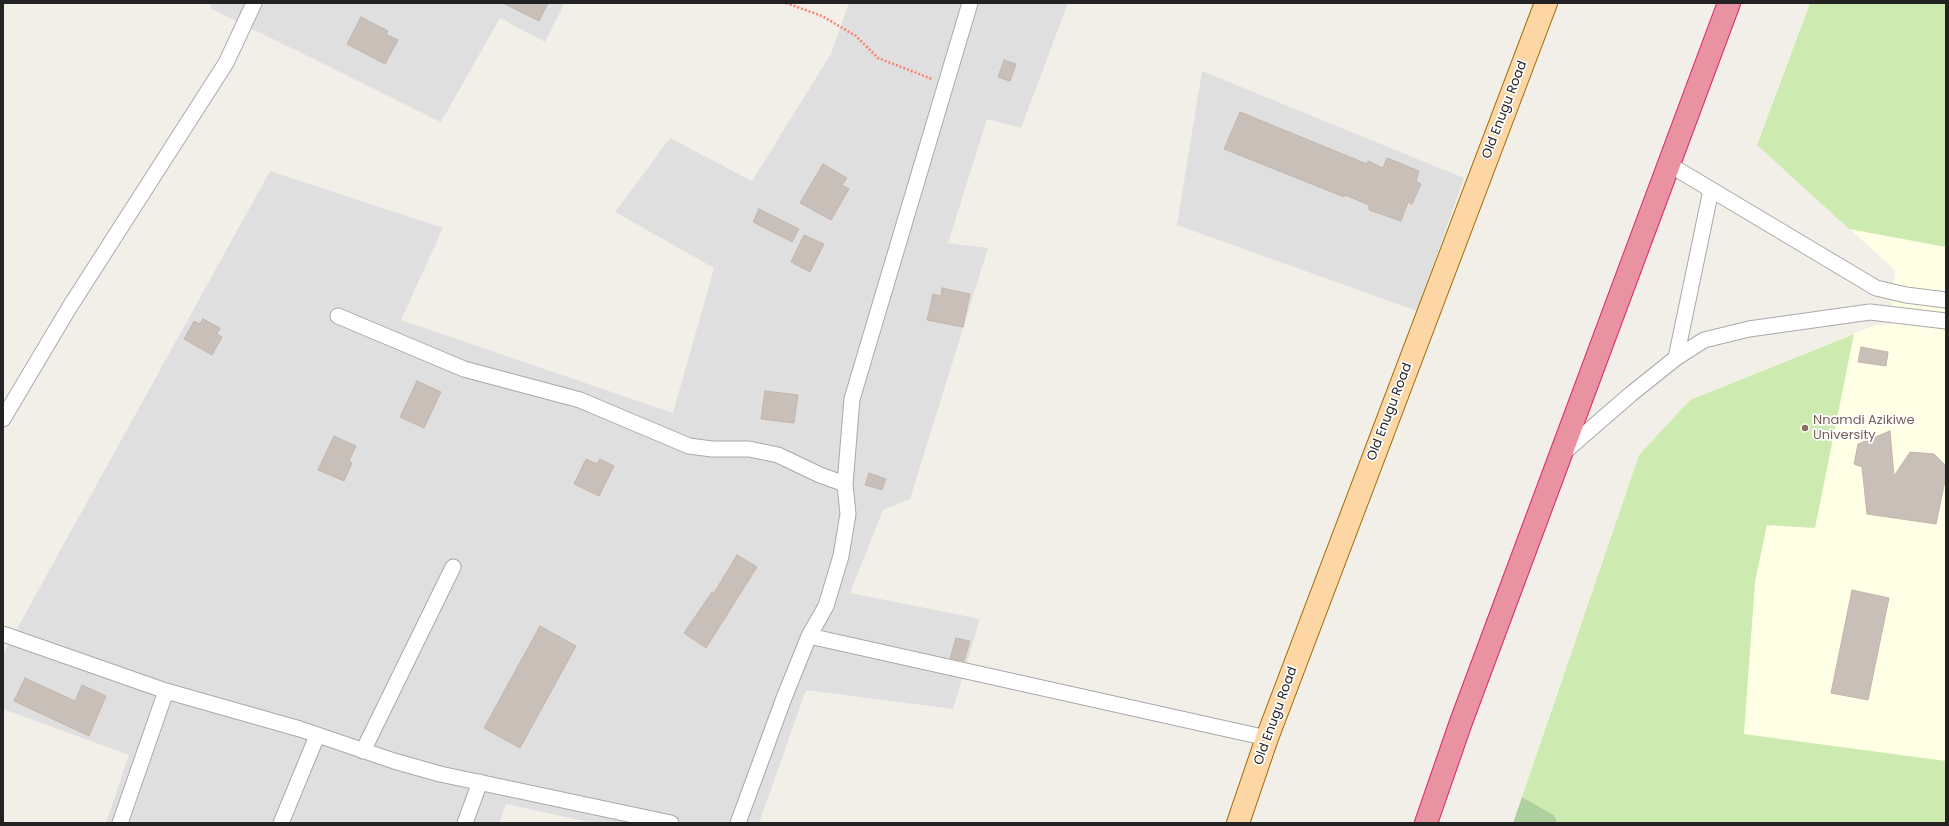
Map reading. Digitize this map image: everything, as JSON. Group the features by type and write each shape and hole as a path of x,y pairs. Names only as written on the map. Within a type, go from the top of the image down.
{"highway":[{"path":"1426,823 1462,722 1729,3"}],"main road":[{"name":"Old Enugu Road","path":"1238,823 1267,738 1546,3"}],"street":[{"path":"3,419 69,308 226,63 254,3"},
{"path":"738,823 784,698 809,636 826,606 841,556 848,514 845,484 852,399 970,3"},
{"path":"1670,165 1876,288 1906,295 1946,300"},
{"path":"1676,358 1711,190"},
{"path":"1562,454 1631,394 1676,358 1704,340 1749,329 1870,312 1946,321"},
{"path":"338,316 464,369 580,400 689,446 712,449 749,449 778,455 820,475 845,484"},
{"path":"363,751 453,567"},
{"path":"3,634 166,691 317,736 402,764 671,823"},
{"path":"809,636 1267,738"},
{"path":"120,823 166,691"},
{"path":"281,823 317,736"},
{"path":"465,823 480,782"}],"path":[{"path":"786,3 822,16 856,36 878,58 930,80 947,79"}],"shaded area":[{"path":"213,3 565,3 545,42 500,18 441,122 210,8"},
{"path":"849,3 1068,3 1021,128 987,119 948,243 988,248 910,499 883,510 850,593 980,619 953,709 806,690 759,823 593,823 506,804 499,823 106,823 129,755 3,709 3,654 270,171 443,228 401,320 673,413 714,268 615,212 670,138 752,181 831,54"},
{"name":"Nnamdi Azikiwe University","path":"1810,3 1946,3 1946,823 1513,823 1639,455 1690,400 1875,325 1891,324 1895,270 1757,145"},
{"path":"1202,71 1464,178 1417,311 1177,225"}],"green space":[{"path":"1810,3 1946,3 1946,247 1849,229 1757,145"},
{"path":"1854,334 1815,528 1767,525 1755,582 1744,734 1946,761 1946,823 1558,823 1554,815 1522,797 1639,455 1690,400"},
{"path":"1522,797 1554,815 1558,823 1513,823"}],"building":[{"path":"503,3 548,3 539,21"},
{"path":"361,17 388,31 386,34 398,40 385,64 347,44"},
{"path":"1004,60 1016,64 1010,81 998,77"},
{"path":"1240,112 1367,164 1368,161 1383,168 1387,158 1419,171 1416,181 1421,184 1412,204 1408,202 1401,221 1369,210 1369,205 1345,195 1344,197 1224,149"},
{"path":"823,164 847,178 842,185 849,189 831,220 800,203"},
{"path":"759,209 799,229 792,242 753,222"},
{"path":"804,235 824,244 810,272 791,262"},
{"path":"942,288 970,294 963,327 927,320 933,294 941,296"},
{"path":"203,319 220,328 217,334 222,337 212,355 184,339 194,321 200,324"},
{"path":"1861,347 1888,352 1886,366 1858,362"},
{"path":"417,381 441,392 424,428 400,417"},
{"path":"765,391 798,395 794,423 761,419"},
{"path":"1890,431 1894,476 1910,452 1934,454 1946,466 1946,476 1936,524 1867,514 1862,467 1854,464 1858,444"},
{"path":"334,436 356,446 349,461 352,463 344,481 318,470"},
{"path":"586,459 597,464 600,459 614,466 599,496 574,484"},
{"path":"869,473 886,479 882,490 865,485"},
{"path":"737,555 757,567 706,648 684,633 712,592 714,593"},
{"path":"1852,590 1889,598 1868,700 1831,693"},
{"path":"540,626 576,646 520,748 484,728"},
{"path":"956,638 970,641 964,661 950,658"},
{"path":"25,678 75,701 82,685 106,696 89,736 14,701"}],"place":[{"name":"Nnamdi Azikiwe University","path":"1805,428"}]}
